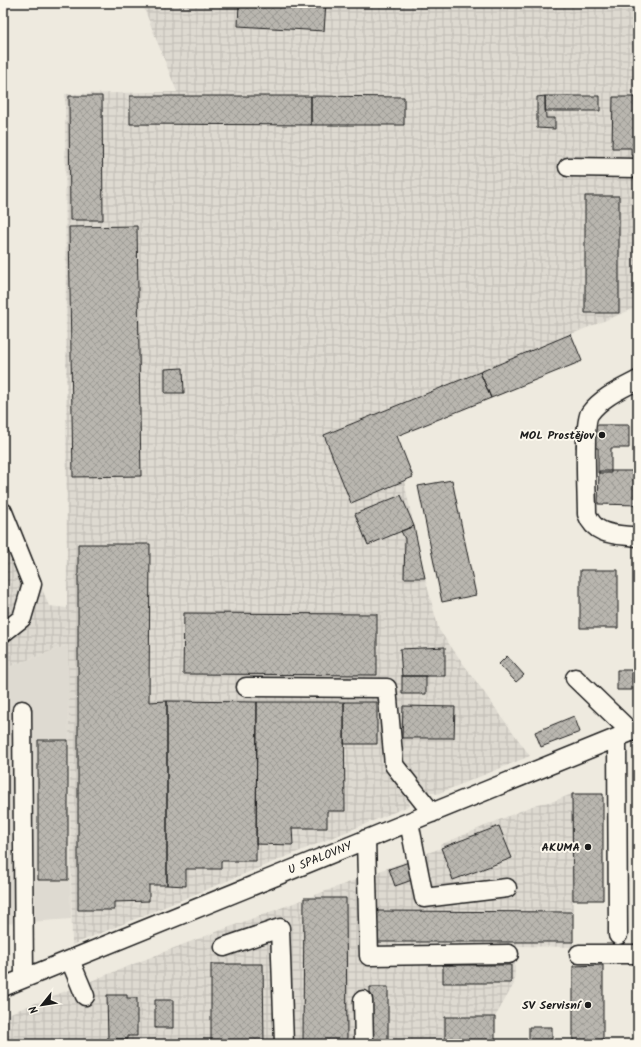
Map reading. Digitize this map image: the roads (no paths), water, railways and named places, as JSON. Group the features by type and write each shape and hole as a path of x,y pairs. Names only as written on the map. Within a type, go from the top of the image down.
{"street":[{"path":"568,167 638,168"},
{"path":"636,384 604,399 589,414 586,422 587,514 589,520 598,530 638,537"},
{"path":"3,512 32,584 22,618 3,633"},
{"path":"576,678 628,733 618,935"},
{"path":"246,687 387,688 394,765 432,812"},
{"path":"22,710 24,978"},
{"name":"U SPALOVNY","path":"3,987 628,733"},
{"path":"409,822 424,898 507,888"},
{"path":"366,839 369,956 508,954"},
{"path":"224,947 280,928 284,1044"},
{"path":"579,954 638,954"},
{"path":"70,960 85,996"},
{"path":"363,1000 364,1044"}],"place":[{"name":"MOL Prostějov","path":"602,435"},
{"name":"AKUMA","path":"588,847"},
{"name":"SV Servisní","path":"588,1005"}]}
